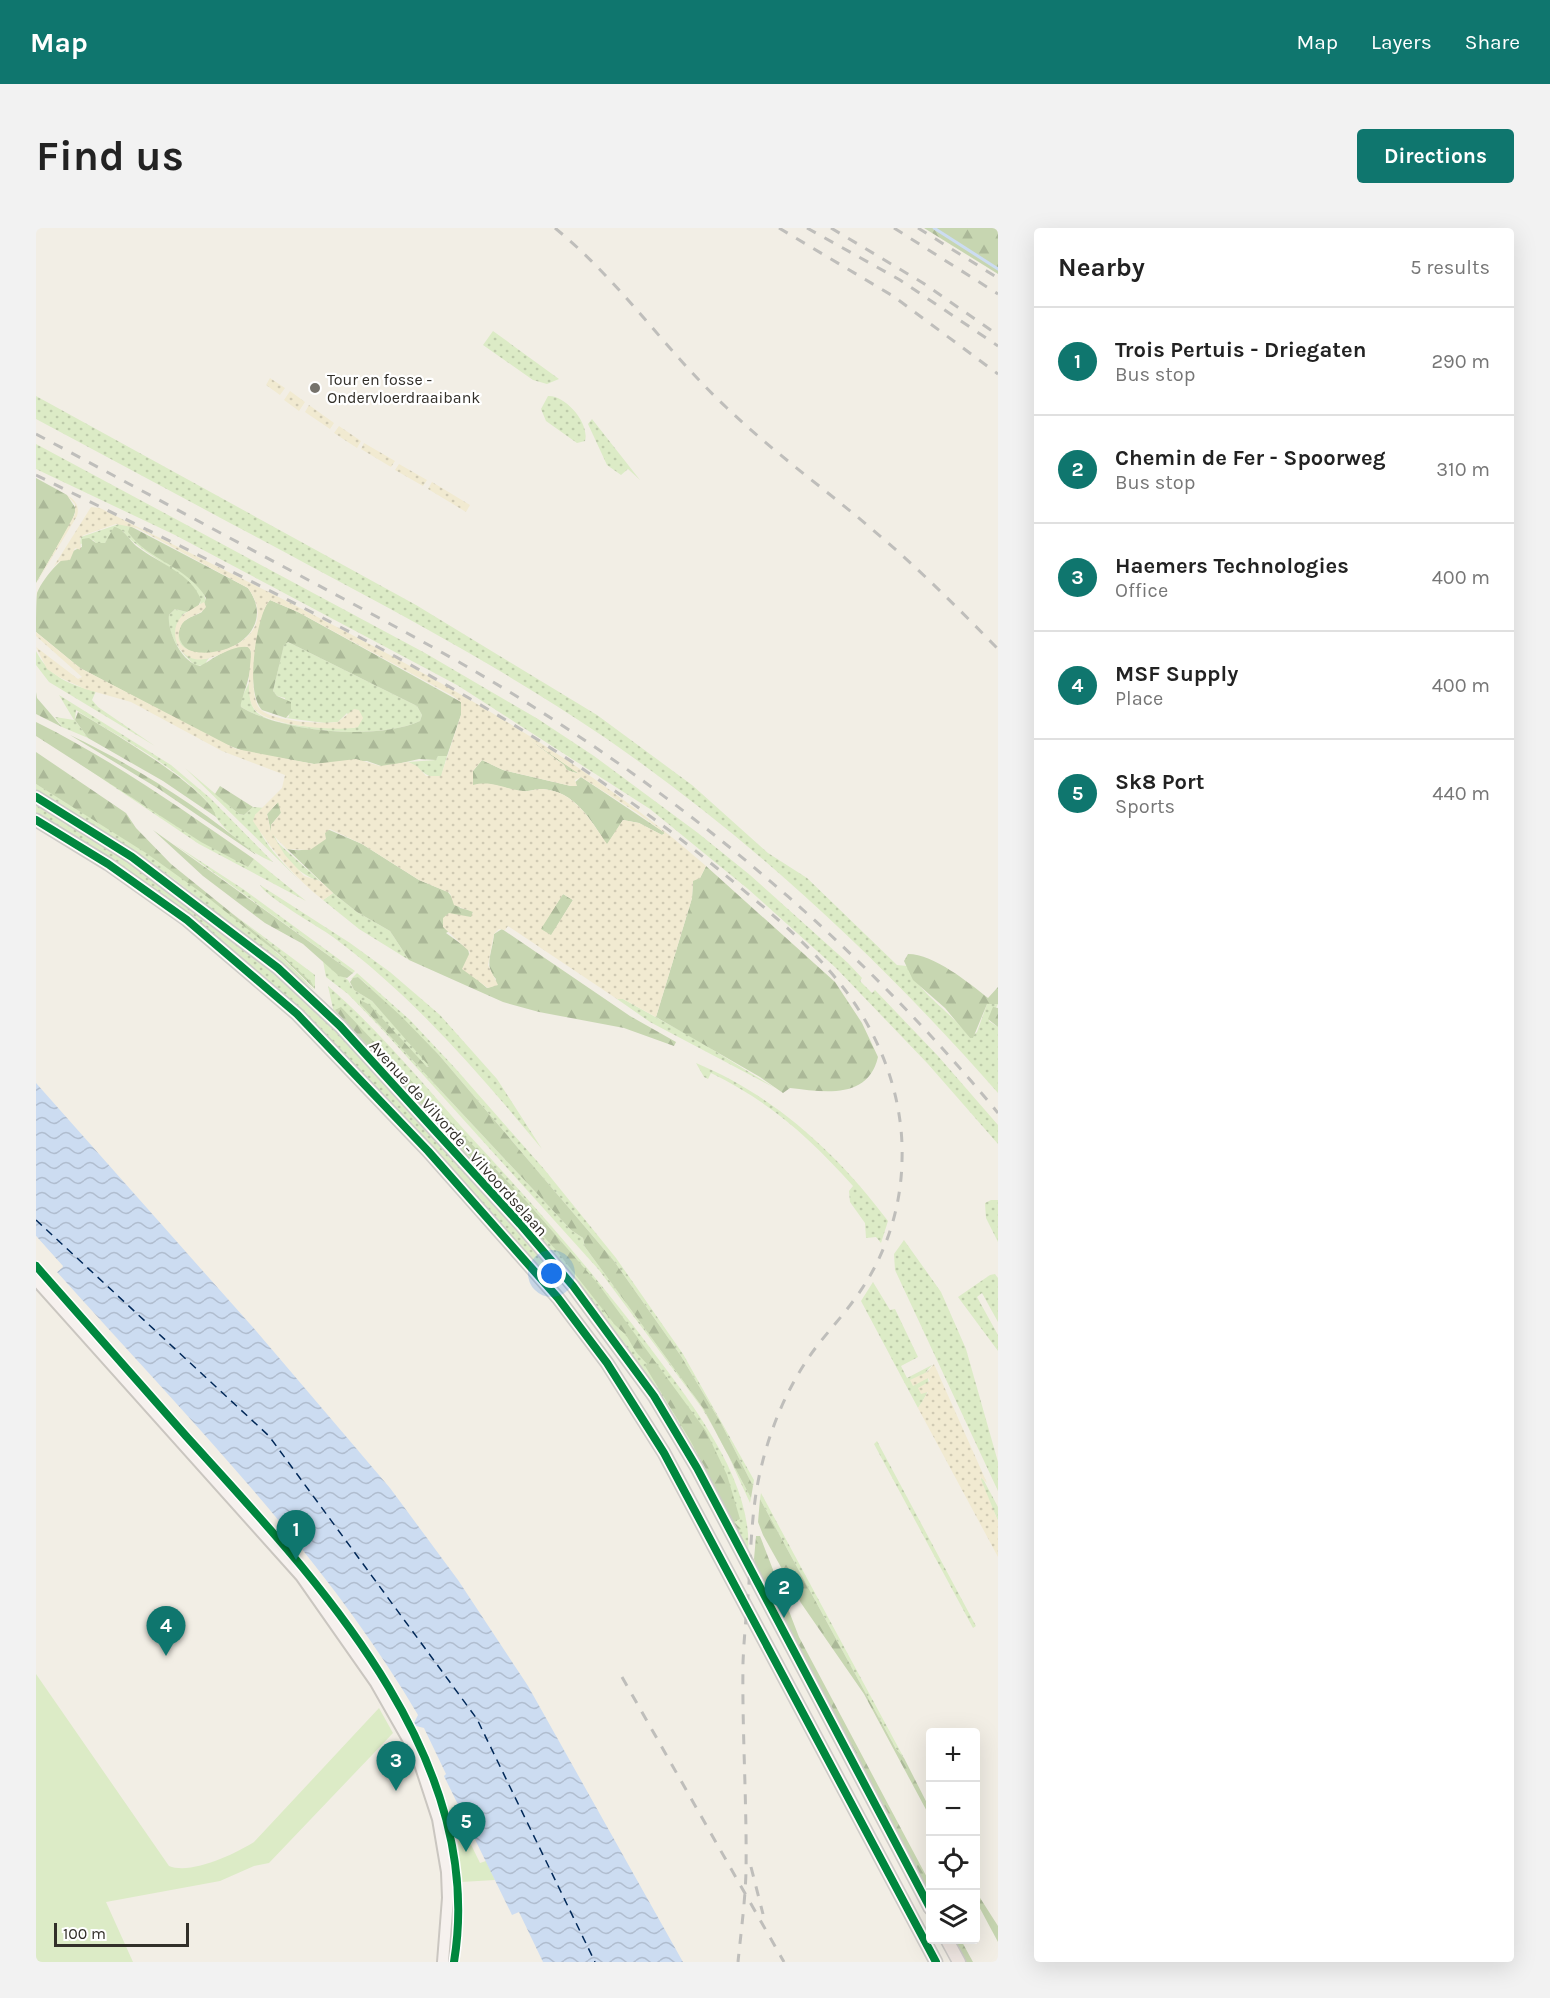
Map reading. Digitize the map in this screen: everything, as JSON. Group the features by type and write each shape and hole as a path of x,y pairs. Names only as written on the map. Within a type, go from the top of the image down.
{"main road":[{"name":"Avenue de Vilvorde - Vilvoordselaan","path":"36,797 132,857 278,968 340,1026 520,1224 573,1286 641,1378 692,1460 926,1900"},
{"name":"Avenue de Vilvorde - Vilvoordselaan","path":"36,820 108,864 162,902 216,942 284,1001 356,1073 546,1283 607,1363 664,1453 936,1962"},
{"path":"36,1280 282,1554 328,1611 376,1683 417,1755 438,1820 447,1872 448,1898 443,1962"},
{"path":"949,1944 959,1962"}],"green space":[{"path":"924,228 998,228 998,274"},
{"path":"493,331 559,379 547,384 533,380 483,345"},
{"path":"36,396 416,605 597,715 692,785 768,853 807,878 897,965 907,966 919,985 970,1038 977,1032 987,1004 998,1004 989,1021 998,1027 998,1093 908,996 813,904 764,860 661,778 572,715 463,649 36,419"},
{"path":"548,396 562,400 575,412 584,427 585,441 577,443 546,421 541,409"},
{"path":"592,419 640,480 628,469 621,475 607,465 588,424"},
{"path":"36,444 425,653 538,719 594,756 698,833 750,875 848,963 862,978 860,981 872,993 875,990 938,1056 998,1125 998,1144 928,1064 836,968 748,889 650,809 457,685 175,535 36,469"},
{"path":"36,478 67,495 76,509 72,521 36,583"},
{"path":"122,523 133,526 130,526 131,536 177,567 199,587 205,597 206,607 205,603 200,605 199,596 192,587 141,548 123,531 110,536 105,543 96,543 93,540 81,544 82,547 80,543 81,537"},
{"path":"130,526 248,588 257,607 255,624 245,638 231,648 214,653 198,653 186,648 179,636 180,627 188,619 202,612 206,598 189,578 136,542 128,532"},
{"path":"114,527 121,530 139,548 183,576 197,591 201,600 197,609 187,612 175,609 169,615 173,638 187,659 200,666 231,649 244,646 250,648 251,666 241,707 280,723 329,731 379,731 420,721 422,715 417,706 288,642 284,645 273,691 277,696 291,702 291,712 286,718 262,710 254,688 254,655 260,622 270,600 298,612 461,702 461,715 447,756 438,756 436,760 419,759 384,767 367,761 314,764 246,752 222,743 80,668 36,632 37,593 56,565 70,553 82,547 82,539 89,538 96,543 105,543"},
{"path":"175,609 187,612 182,615 202,659 209,658 204,665 196,666 180,650 173,637 169,615"},
{"path":"288,642 417,706 422,715 420,721 401,727 355,732 304,728 274,721 301,726 355,728 347,713 338,722 325,723 286,718 289,717 285,698 277,696 273,691 284,644"},
{"path":"36,651 53,673 77,686 96,691 92,700 98,707 155,746 49,682 36,665"},
{"path":"250,681 252,706 269,719 241,707 240,701"},
{"path":"36,692 37,698 62,727 36,714"},
{"path":"59,695 171,765 210,798 273,862 250,850 236,839 218,820 203,797 174,772 142,750 76,710 75,720 88,738 62,727 55,717 74,720"},
{"path":"78,712 178,776 210,805 216,817 163,781 88,738 75,720"},
{"path":"36,722 120,769 254,859 248,867 201,842 36,736"},
{"path":"70,735 168,790 214,821 258,856 159,789"},
{"path":"527,738 580,774 566,770 564,765"},
{"path":"55,747 248,867 254,859 306,901 199,844"},
{"path":"36,752 126,813 136,828 171,864 270,944 311,982 315,989 279,954 206,896 146,853 36,784"},
{"path":"438,756 447,756 441,777 436,778 408,762 436,760"},
{"path":"482,760 503,770 571,786 581,777 665,833 662,835 639,823 623,820 607,845 581,808 564,795 542,789 525,791 486,784 473,786 473,771"},
{"path":"185,768 239,814 244,815 253,807 264,808 255,815 261,833 273,852 302,883"},
{"path":"36,784 146,852 218,903 284,960 314,990 174,879 102,830 36,791"},
{"path":"220,786 253,807 244,815 239,814 215,794"},
{"path":"279,801 281,813 271,825 271,832 267,814"},
{"path":"36,803 165,885 278,976 339,1034 503,1210 560,1279 559,1282 555,1284 551,1281 359,1069 271,984 219,939 36,815"},
{"path":"269,826 278,843 320,881 303,873 288,860 277,844"},
{"path":"327,829 362,844 419,880 448,892 460,908 473,911 472,917 446,933 468,949 474,977 487,988 493,986 496,979 489,964 494,934 502,929 630,1016 676,1042 674,1046 624,1028 539,1012 503,1002 409,960 390,931 357,912 333,893 287,849 302,850 312,847"},
{"path":"153,830 353,973 347,978 339,976 303,944 265,923 203,876"},
{"path":"174,844 243,889 355,971 353,973"},
{"path":"706,866 835,982 862,1023 878,1057 873,1071 865,1081 843,1090 817,1091 790,1088 783,1093 760,1077 656,1017 692,898 693,880 700,878"},
{"path":"260,885 350,943 390,972 440,1015 497,1079 542,1149 494,1092 418,1010 363,960 333,937 282,904"},
{"path":"333,893 357,912 390,931 409,960 359,929 323,900"},
{"path":"563,894 573,900 551,936 540,929"},
{"path":"233,914 315,975 315,989 270,944"},
{"path":"908,954 918,955 940,964 988,998 998,987 998,1004 987,1004 973,1038 970,1038 945,1008 913,980 904,961"},
{"path":"323,961 348,980 354,990 372,1001 430,1065 427,1067 360,1004 571,1230 583,1238 585,1247 703,1408 715,1430 702,1408 599,1270 380,1027 348,994 326,977"},
{"path":"357,973 410,1020 455,1068 544,1169 616,1258 683,1354 754,1480 753,1486 721,1423 681,1356 614,1261 439,1055 364,982 358,977 351,979"},
{"path":"358,977 439,1055 614,1261 681,1356 721,1423 753,1486 751,1498 703,1408 585,1247 583,1238 571,1230 360,1004 360,1000 370,1005 427,1067 429,1066 372,1001 354,990 350,982 353,978"},
{"path":"328,986 383,1039 538,1211 627,1317 682,1390 716,1442 741,1497 747,1525 748,1553 649,1380 601,1312 527,1221 334,1013"},
{"path":"617,999 623,999 697,1040 775,1088 650,1022"},
{"path":"341,1007 527,1202 599,1285 706,1431 727,1475 740,1519 734,1522 741,1529 738,1531 690,1440 645,1366 647,1364 636,1352 626,1335 615,1325 556,1250 335,1010"},
{"path":"993,1007 998,1008 998,1027 988,1019"},
{"path":"696,1063 752,1092 778,1110 826,1150 848,1172 888,1221 881,1243 876,1237 866,1238 865,1223 850,1202 849,1191 853,1186 821,1152 788,1122 752,1096 711,1073 708,1079 704,1077"},
{"path":"998,1200 998,1242 986,1218 985,1203"},
{"path":"904,1240 941,1292 966,1349 998,1462 998,1491 895,1270 894,1254"},
{"path":"995,1274 998,1278 998,1322 982,1293 977,1297 998,1335 998,1351 958,1297"},
{"path":"873,1282 890,1310 895,1309 918,1357 901,1366 907,1378 932,1365 926,1372 929,1382 928,1391 918,1408 861,1301"},
{"path":"877,1441 976,1626 973,1628 874,1444"},
{"path":"728,1455 751,1498 750,1503"},
{"path":"982,1477 998,1507 998,1521 980,1480"},
{"path":"761,1493 904,1758 896,1749 760,1499"},
{"path":"760,1499 896,1749 904,1758 926,1801 926,1810 864,1694 801,1603 758,1522"},
{"path":"756,1536 760,1536 799,1637 926,1875 926,1889 757,1570 754,1559"},
{"path":"36,1674 169,1866 178,1868 201,1866 213,1862 254,1842 379,1708 393,1733 269,1863 254,1866 220,1881 106,1902 133,1962 36,1962"},
{"path":"452,1806 480,1863 486,1861 495,1880 461,1882 458,1842 449,1810"},
{"path":"980,1898 998,1926 998,1942 980,1908"},
{"path":"955,1944 963,1944 973,1962 965,1962"}],"sand":[{"path":"270,378 285,388 280,395 266,385"},
{"path":"290,391 305,402 299,411 284,400"},
{"path":"309,405 334,423 330,429 305,412"},
{"path":"339,426 361,441 357,448 334,433"},
{"path":"364,443 395,461 391,467 361,449"},
{"path":"399,464 427,480 423,486 395,470"},
{"path":"432,482 470,505 466,512 428,489"},
{"path":"67,495 76,504 77,516 36,584 75,514 75,504"},
{"path":"91,507 100,508 258,586 415,668 566,759 638,810 706,866 700,878 693,881 692,898 656,1017 623,999 617,999 508,926 505,930 499,929 494,934 488,965 498,985 488,988 462,969 470,952 443,927 443,918 449,913 471,917 473,912 454,905 450,893 419,880 362,844 330,829 325,833 326,839 310,850 287,849 272,834 285,855 304,876 320,881 333,893 323,900 285,864 253,821 255,815 282,788 285,775 222,751 131,702 85,689 59,677 47,669 36,647 78,679 82,677 36,636 36,632 80,668 236,749 314,764 356,759 380,766 408,762 417,766 426,776 441,776 461,715 461,702 453,696 298,612 270,600 260,621 254,655 254,689 256,702 261,710 287,720 320,723 338,722 354,709 359,710 363,718 358,727 335,729 302,726 271,719 260,714 251,701 249,687 251,651 248,647 197,659 184,654 176,639 176,627 181,617 204,602 206,607 200,613 183,622 179,641 189,650 205,653 224,650 241,642 254,628 257,610 248,588 137,528 116,524 84,535 80,538 81,550 75,548 70,560 60,561 54,566","holes":["527,738 579,774 567,770 564,765","482,760 503,770 571,786 577,786 575,780 581,777 665,833 662,835 639,823 623,820 607,844 581,808 564,795 542,789 525,791 492,784 473,785 473,771","278,802 281,813 271,825 271,832 267,814","563,894 573,900 551,935 541,929"]},
{"path":"934,1364 987,1483 980,1477 998,1521 998,1557 918,1408 928,1392 921,1394 918,1388 930,1381 928,1378 913,1386 910,1380 927,1372"}],"water":[{"path":"36,1083 257,1332 390,1488 458,1580 528,1686 683,1962 543,1962 519,1912 512,1915 444,1776 446,1774 424,1728 414,1723 418,1715 380,1655 296,1541 202,1432 57,1272 63,1267 36,1236"}],"pier":[{"path":"36,1236 63,1266 55,1274 59,1266 36,1240"}],"waterway":[{"path":"934,228 998,269"}],"ferry route":[{"path":"36,1220 269,1436 477,1719 595,1962"}],"railway":[{"path":"555,228 623,294 683,363 727,408 762,440 889,544 998,649"},
{"path":"779,228 893,296 998,374"},
{"path":"807,228 900,280 998,346"},
{"path":"831,228 923,283 998,335"},
{"path":"894,228 998,294"},
{"path":"918,228 998,278"},
{"path":"36,434 453,659 513,694 606,755 668,799 728,846 843,946 949,1055 998,1113"},
{"path":"36,475 213,562 389,653 475,701 558,753 640,809 754,899 824,964 853,1001 883,1057 896,1098 902,1140 901,1180 889,1234 865,1285 810,1355 791,1387 770,1437 756,1493 743,1663 746,1872 738,1962"},
{"path":"622,1677 784,1962"},
{"path":"751,1867 763,1914"}],"cycle path":[{"path":"36,797 132,857 278,968 340,1026 520,1224 573,1286 654,1396 697,1468 926,1900"},
{"path":"36,820 108,864 187,920 297,1014 428,1151 558,1298 607,1363 664,1453 936,1962"},
{"path":"36,1266 286,1548 336,1609 380,1674 418,1742 444,1812 457,1886 454,1962"}],"place":[{"name":"Tour en fosse - Ondervloerdraaibank","path":"315,388"},
{"name":"Trois Pertuis - Driegaten","path":"296,1560"},
{"name":"Chemin de Fer - Spoorweg","path":"784,1618"},
{"name":"MSF Supply","path":"166,1656"},
{"name":"Haemers Technologies","path":"396,1791"},
{"name":"Sk8 Port","path":"466,1852"}]}
